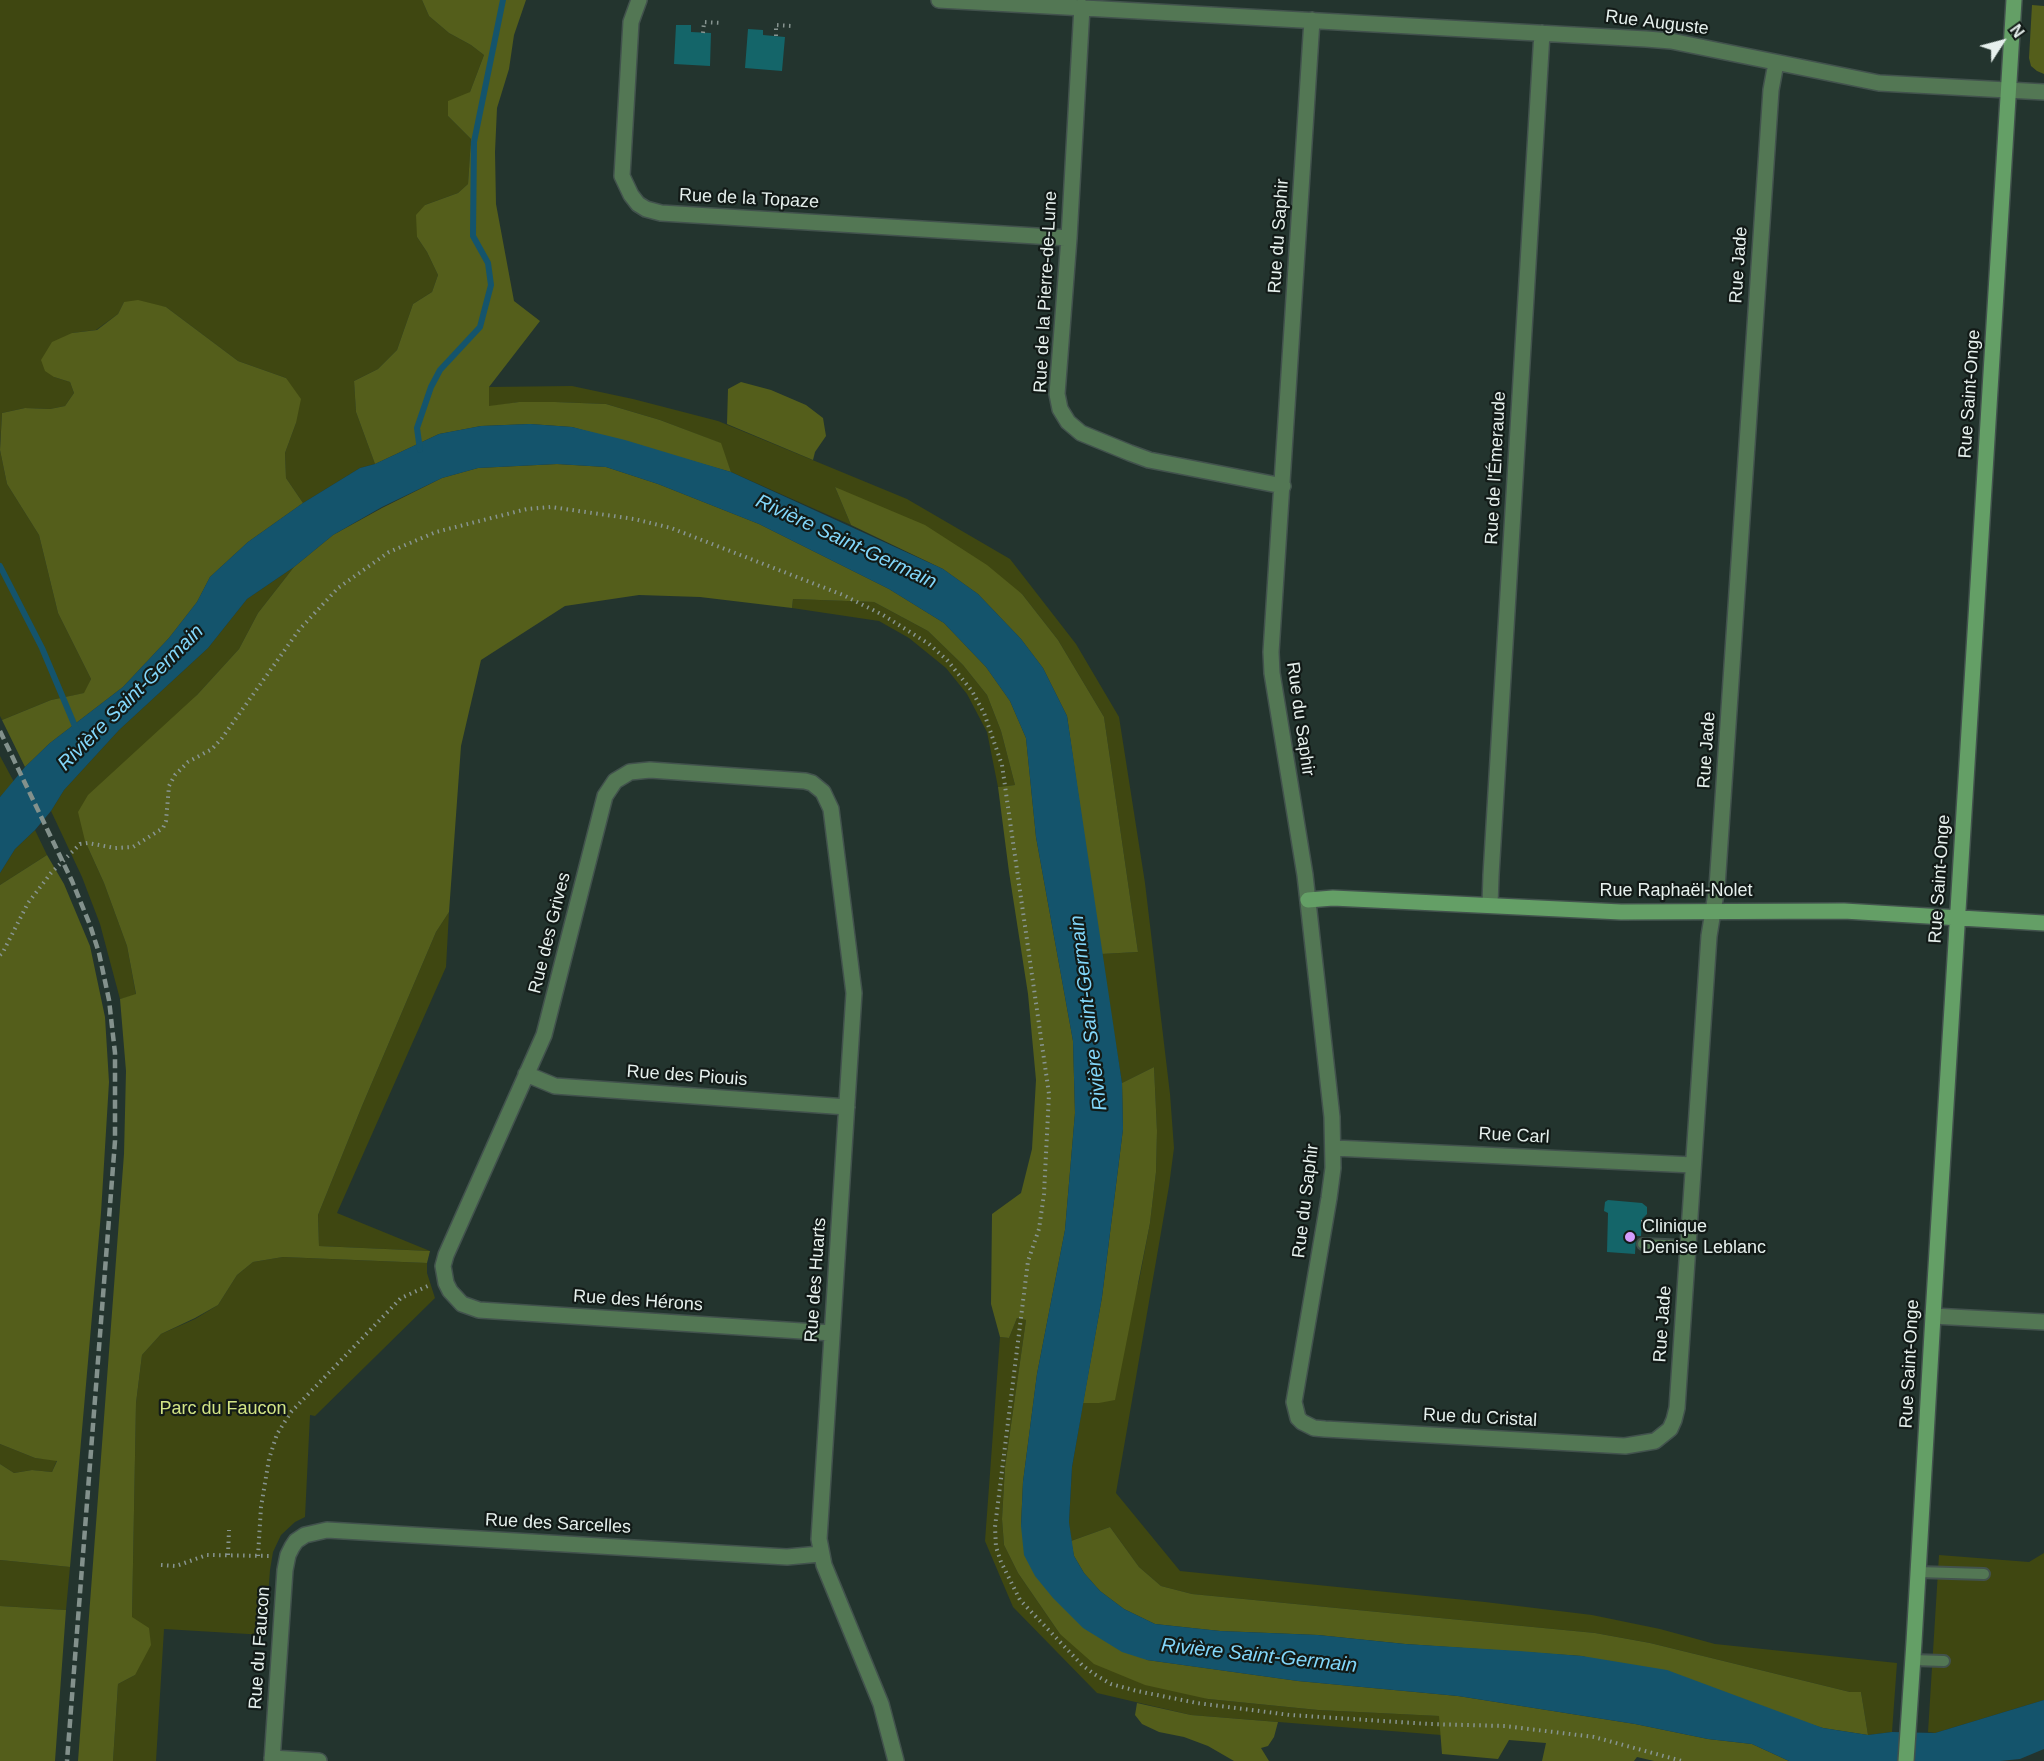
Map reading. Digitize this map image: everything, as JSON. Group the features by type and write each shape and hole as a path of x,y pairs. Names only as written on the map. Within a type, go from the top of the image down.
{"street":[{"name":"Rue de la Topaze","path":"639,0 631,22 622,176 631,195 638,204 646,209 661,213 1069,238"},
{"name":"Rue Auguste","path":"939,0 1671,41 1879,82 2044,92"},
{"name":"Rue Saint-Onge","path":"1906,1761 2014,0"},
{"name":"Rue de la Pierre-de-Lune","path":"1082,7 1058,394 1060,409 1068,422 1081,433 1149,460 1283,486"},
{"name":"Rue du Saphir","path":"1298,1418 1295,1410 1295,1394 1329,1198 1334,1148 1308,900 1272,673 1271,652 1312,20"},
{"name":"Rue de l'Émeraude","path":"1490,905 1542,33"},
{"name":"Rue Jade","path":"1662,1436 1670,1429 1677,1408 1709,936 1717,887 1771,90 1776,63"},
{"name":"Rue des Grives","path":"447,1285 443,1266 446,1255 544,1035 605,796 615,781 630,772 650,770 795,780 812,783 823,792"},
{"name":"Rue des Huarts","path":"823,792 833,820 853,981 819,1530 820,1554 881,1704 896,1761"},
{"name":"Rue Raphaël-Nolet","path":"1308,900 1333,898 1621,912 1844,911 2044,923"},
{"name":"Rue des Piouis","path":"526,1074 555,1086 847,1107"},
{"name":"Rue Carl","path":"1334,1148 1693,1165"},
{"name":"Rue des Hérons","path":"447,1285 462,1305 479,1310 832,1333"},
{"path":"1933,1316 2044,1322"},
{"name":"Rue du Cristal","path":"1298,1418 1307,1426 1325,1429 1624,1446 1646,1443 1662,1436"},
{"name":"Rue des Sarcelles","path":"296,1540 314,1532 327,1530 788,1557 820,1554"},
{"name":"Rue du Faucon","path":"272,1759 285,1570 288,1555 296,1540"},
{"path":"272,1759 320,1761"}],"lane":[{"path":"1643,1244 1687,1246"},
{"path":"1918,1572 1984,1574"},
{"path":"1913,1660 1944,1661"}],"path":[{"path":"704,33 704,22 721,23"},
{"path":"776,36 776,25 792,26"},
{"path":"258,1556 261,1507 269,1459 277,1434 291,1412 401,1299 447,1285"},
{"path":"228,1555 229,1530"},
{"path":"161,1565 176,1566 207,1555 288,1555"}],"green space":[{"path":"0,0 422,0 429,16 449,33 484,55 470,92 448,116 471,139 468,184 458,193 425,205 417,237 438,275 432,292 413,304 397,350 378,369 354,381 356,412 375,464 360,468 303,503 286,478 285,453 296,423 286,378 238,361 166,307 124,302 118,314 96,330 72,333 54,377 70,382 74,393 65,406 50,409 25,408 2,413 0,445"},
{"path":"422,0 526,0 514,35 509,69 497,108 496,204 514,301 540,321 489,387 489,406 519,402 606,404 660,420 721,443 731,472 572,427 530,424 481,426 439,434 375,464 356,412 354,381 378,369 397,350 413,304 432,292 438,275 417,237 416,215 425,205 458,193 468,184 471,139 448,116 448,101 470,92 484,55 449,33 429,16"},
{"path":"2032,5 2044,6 2044,74 2031,66 2029,58"},
{"path":"138,300 166,307 238,361 286,378 301,399 296,423 285,453 286,478 303,503 248,542 210,577 197,602 169,638 123,687 50,743 25,767 2,720 51,700 84,693 91,679 58,613 39,535 7,484 0,450 2,413 25,408 50,409 65,406 74,393 70,382 54,377 45,371 41,360 52,342 72,333 97,330 118,314 124,302"},
{"path":"741,382 771,390 806,405 823,418 826,436 815,452 813,460 727,424 728,389"},
{"path":"572,386 718,421 907,499 1010,559 1076,644 1119,717 1145,883 1170,1094 1174,1148 1116,1493 1180,1571 1592,1615 1660,1629 1715,1644 1897,1663 1892,1732 1868,1735 1861,1692 1850,1692 1650,1643 1595,1633 1192,1594 1161,1586 1139,1567 1110,1527 1071,1541 1069,1522 1072,1467 1083,1403 1099,1403 1139,1281 1150,1223 1156,1172 1154,1067 1122,1083 1101,954 1138,952 1104,717 1058,640 1022,594 835,487 851,525 731,472 720,443 660,420 606,404 519,402 488,407 489,387"},
{"path":"0,450 7,484 39,535 58,613 91,679 85,693 51,700 2,720 0,716"},
{"path":"557,464 606,467 658,484 759,524 889,589 944,623 986,667 1010,701 1026,738 1036,837 1073,1041 1075,1113 1065,1230 1037,1374 1023,1482 1021,1526 1147,1660 1298,1681 1458,1696 1635,1724 1708,1739 1752,1744 1789,1761 1654,1761 1637,1757 1634,1761 1542,1761 1546,1743 1509,1740 1498,1759 1442,1754 1439,1716 1318,1710 1208,1699 1145,1685 1094,1664 1060,1634 1018,1573 1004,1545 1002,1519 1005,1467 1026,1320 1017,1318 1009,1338 1000,1337 991,1304 992,1214 1021,1193 1032,1149 1036,1080 1028,994 998,787 1015,785 1001,731 987,695 963,665 928,631 874,602 793,599 792,608 700,597 639,595 565,606 481,660 461,746 449,912 436,932 318,1215 319,1246 430,1251 427,1263 283,1257 253,1262 237,1275 218,1305 161,1334 142,1355 136,1403 132,1617 149,1628 151,1645 135,1675 118,1684 113,1761 78,1761 124,1154 126,1071 120,999 136,994 127,946 104,883 85,841 78,812 88,795 197,695 239,649 258,613 294,567 333,535 442,478 478,468"},
{"path":"835,487 925,525 987,565 1022,594 1058,640 1104,717 1138,952 1101,954 1067,716 1043,668 1021,639 978,594 943,569 851,525"},
{"path":"294,567 258,613 239,649 197,695 85,841 104,883 127,946 136,995 120,999 100,924 82,877 51,811 64,790 119,730 208,648 247,599"},
{"path":"793,599 874,602 928,631 963,665 987,695 1001,731 1015,785 998,787 987,732 967,694 946,668 909,638 879,621 792,608"},
{"path":"0,756 14,782 0,797"},
{"path":"35,830 47,855 0,885 0,873 15,849"},
{"path":"47,855 64,884 90,946 105,1017 109,1082 101,1213 70,1567 0,1560 0,1464 14,1473 32,1470 52,1472 57,1461 35,1458 0,1444 0,885"},
{"path":"449,912 446,967 337,1213 430,1251 319,1246 318,1215 436,932"},
{"path":"1154,1067 1156,1172 1150,1223 1115,1400 1083,1403 1102,1297 1123,1129 1122,1083"},
{"name":"Parc du Faucon","path":"283,1257 427,1263 427,1273 435,1298 315,1416 310,1415 305,1517 295,1522 281,1535 273,1552 265,1635 164,1629 156,1761 113,1761 118,1684 135,1675 132,1617 136,1403 142,1355 161,1334 195,1319 218,1305 237,1275 253,1262"},
{"path":"1017,1318 1026,1320 1005,1467 1002,1519 1004,1545 1018,1573 1060,1634 1208,1699 1318,1710 1440,1716 1441,1735 1191,1715 1097,1693 1013,1607 985,1541 1000,1337 1009,1338"},
{"path":"0,1444 35,1458 57,1460 52,1472 32,1470 14,1473 0,1464"},
{"path":"1110,1527 1139,1567 1161,1586 1192,1594 1595,1633 1650,1643 1850,1692 1861,1692 1868,1735 1823,1728 1582,1656 1405,1644 1318,1635 1220,1631 1155,1624 1124,1609 1100,1591 1084,1573 1074,1556 1071,1541"},
{"path":"2044,1553 2044,1700 1935,1733 1928,1732 1939,1555 2029,1562"},
{"path":"0,1560 70,1567 66,1610 0,1606"},
{"path":"0,1606 66,1610 55,1761 0,1761"},
{"path":"1137,1703 1191,1715 1278,1722 1274,1737 1268,1746 1261,1748 1269,1761 1234,1761 1208,1746 1184,1737 1159,1732 1142,1724 1135,1715"}],"water":[{"name":"Rivière Saint-Germain","path":"530,424 572,427 625,440 731,472 943,569 978,594 1021,639 1043,668 1067,716 1122,1083 1123,1129 1102,1297 1072,1467 1069,1522 1074,1556 1084,1573 1100,1591 1124,1609 1155,1624 1220,1631 1318,1635 1405,1644 1582,1656 1667,1670 1823,1728 1868,1735 1892,1732 1935,1733 2044,1700 2044,1749 2020,1759 2000,1761 1789,1761 1752,1744 1708,1739 1635,1724 1458,1696 1298,1681 1147,1660 1122,1652 1083,1628 1035,1576 1024,1555 1021,1526 1023,1482 1037,1374 1065,1230 1075,1113 1073,1041 1036,837 1026,738 1010,701 986,667 944,623 889,589 759,524 658,484 606,467 557,464 478,468 442,478 382,507 333,535 294,567 247,599 208,648 119,730 64,790 51,811 15,849 0,873 0,797 25,767 50,743 123,687 169,638 197,602 210,577 248,542 303,503 360,468 375,464 439,434 481,426"}],"building":[{"path":"676,25 691,25 691,32 711,33 710,66 674,64"},
{"path":"748,29 763,30 763,35 785,37 782,71 745,68"},
{"path":"1608,1200 1642,1203 1647,1207 1647,1214 1642,1219 1641,1236 1636,1236 1635,1254 1607,1252 1608,1213 1604,1211 1605,1202"}],"waterway":[{"path":"420,450 417,428 431,387 440,370 480,327 491,285 488,263 473,236 474,142 503,0"},
{"name":"Rivière Saint-Germain","path":"0,566 42,648 77,731"}],"railway":[{"path":"0,731 72,881 90,925 99,953 109,1000 115,1053 115,1141 67,1761"}],"place":[{"name":"Clinique Denise Leblanc","path":"1630,1237"}]}
